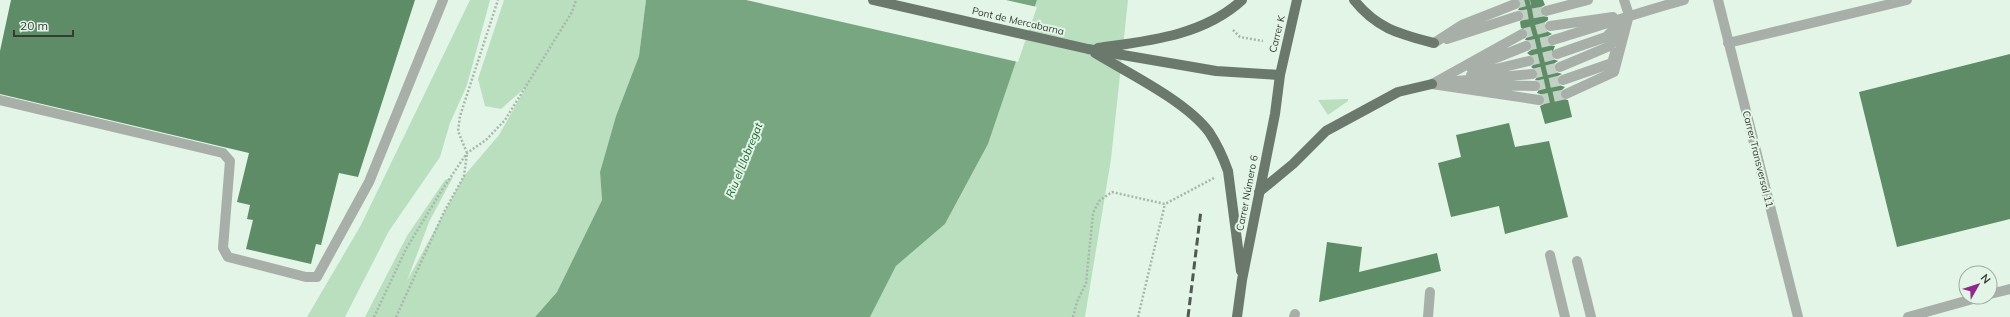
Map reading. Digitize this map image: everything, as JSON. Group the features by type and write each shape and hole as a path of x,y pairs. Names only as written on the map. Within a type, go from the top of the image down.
{"main road":[{"name":"Pont de Mercabarna","path":"873,0 1088,49"},
{"path":"1088,49 1163,38 1200,26 1221,15 1242,0"},
{"name":"Carrer K","path":"1280,74 1298,0"},
{"path":"1354,0 1380,24 1398,34 1434,43"},
{"path":"1088,49 1216,71 1280,74"},
{"path":"1088,49 1141,80 1187,111 1208,131 1223,157 1228,171 1242,280"},
{"name":"Carrer Número 6","path":"1237,317 1242,280 1275,114 1280,74"},
{"path":"1259,192 1293,164 1326,131 1398,92 1432,84"}],"lane":[{"path":"0,100 223,153 230,161 223,248 228,257 306,277 317,277 369,182 443,0"},
{"path":"1546,11 1588,0"},
{"path":"1566,94 1614,72 1629,15 1624,0"},
{"path":"1553,40 1602,26 1629,15 1684,0"},
{"name":"Carrer Transversal 11","path":"1718,0 1796,316"},
{"path":"1728,43 1906,0"},
{"path":"1434,43 1462,25 1515,4"},
{"path":"1550,26 1629,15"},
{"path":"1557,54 1606,37 1629,15"},
{"path":"1560,67 1610,46 1629,15"},
{"path":"1563,80 1612,63 1629,15"},
{"path":"1434,43 1518,16"},
{"path":"1432,84 1522,34"},
{"path":"1432,84 1526,46"},
{"path":"1432,84 1529,61"},
{"path":"1432,84 1532,74"},
{"path":"1432,84 1536,86"},
{"path":"1432,84 1539,100"},
{"path":"1550,256 1565,317"},
{"path":"1577,261 1591,317"},
{"path":"1998,292 2010,289"},
{"path":"1428,317 1430,292"},
{"path":"1908,317 1958,303"}],"path":[{"path":"396,317 444,212 464,176 467,153 458,131 460,116 498,0"},
{"path":"374,317 406,249 467,153 486,140 505,120 572,12 576,0"},
{"name":"Carrer K","path":"1233,30 1240,37 1263,41"},
{"path":"1073,317 1086,283 1093,213 1099,201 1112,192 1165,204 1228,171"},
{"path":"1138,317 1165,204"}],"shaded area":[{"path":"470,0 490,0 467,85 450,123 440,157 389,231 345,317 307,317 361,225"},
{"path":"504,0 646,0 639,56 616,116 600,172 602,200 557,292 535,317 365,317 407,236 445,180 453,177 429,222 407,281 464,176 499,135 526,87 501,109 485,106 478,79"},
{"path":"1037,0 1128,0 1111,159 1085,317 870,317 896,266 945,224 988,144"},
{"path":"1348,99 1348,101 1328,115 1318,100"}],"water":[{"name":"Riu el Llobregat","path":"646,0 1037,0 988,144 945,224 896,266 870,317 535,317 557,292 602,200 600,172 616,116 639,56"}],"pier":[{"path":"746,0 1006,0 1037,7 1018,62"}],"building":[{"path":"11,0 415,0 358,177 339,173 321,245 316,244 311,264 246,249 253,220 247,219 250,205 237,202 249,153 0,94 0,51"},
{"path":"1520,0 1543,0 1545,5 1541,7 1540,12 1542,16 1548,17 1548,20 1544,23 1544,27 1545,30 1552,34 1548,36 1547,41 1549,45 1555,46 1551,56 1553,59 1558,61 1555,63 1554,69 1556,72 1562,74 1558,76 1557,82 1559,85 1565,87 1561,91 1560,96 1563,99 1568,100 1572,117 1545,124 1540,106 1544,104 1545,98 1543,95 1537,93 1541,86 1539,81 1535,80 1538,76 1537,71 1531,67 1535,63 1535,59 1527,53 1531,50 1532,44 1530,41 1525,40 1528,34 1527,31 1521,28 1520,22 1524,17 1523,11 1518,10 1521,5"},
{"path":"2010,54 2010,219 1897,247 1859,92"},
{"path":"1509,123 1515,147 1549,141 1568,217 1505,234 1499,206 1451,217 1438,163 1461,157 1456,135"},
{"path":"1327,242 1362,247 1359,272 1437,253 1441,271 1319,302"}],"tunnel":[{"path":"1515,4 1530,0"},
{"path":"1518,16 1546,11"},
{"path":"1522,34 1550,26"},
{"path":"1526,46 1553,40"},
{"path":"1529,61 1557,54"},
{"path":"1532,74 1560,67"},
{"path":"1535,86 1563,80"},
{"path":"1539,100 1566,94"}],"railway":[{"path":"1188,317 1201,210"}]}
